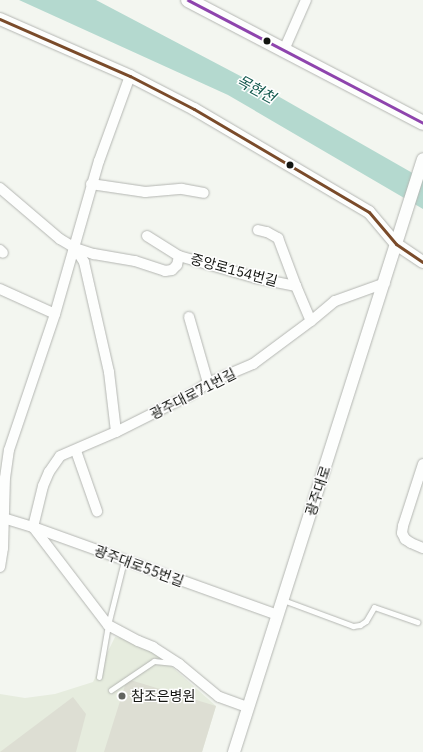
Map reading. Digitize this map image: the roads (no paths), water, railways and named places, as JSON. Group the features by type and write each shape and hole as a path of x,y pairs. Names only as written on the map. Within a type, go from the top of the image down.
{"main road":[{"path":"191,1 423,123"}],"street":[{"path":"284,50 306,0"},
{"path":"0,19 130,76 194,109 369,212 396,244 423,262"},
{"path":"0,567 5,478 9,450 55,314 92,184 130,76"},
{"name":"광주대로","path":"234,752 247,707 385,283 423,159"},
{"path":"92,184 146,192 182,189 204,193"},
{"name":"중앙로154번길","path":"0,188 60,239 75,248 94,254 136,261 165,271 172,270 177,265 179,256 256,278 296,286 311,321"},
{"path":"258,230 267,232 278,238 296,286"},
{"path":"147,236 179,256"},
{"path":"75,248 84,262 109,372 116,432"},
{"name":"광주대로71번길","path":"33,527 43,486 51,467 60,456 76,451 116,432 190,395 208,383 253,364 311,321 335,301 385,283"},
{"path":"0,289 55,314"},
{"path":"189,317 208,383"},
{"path":"76,451 97,512"},
{"path":"423,464 402,533 405,539 411,544 423,548"},
{"name":"광주대로55번길","path":"2,518 33,527 124,561 278,615"},
{"path":"33,527 108,625 153,647 178,664 219,697 247,707"}],"lane":[{"path":"99,677 108,625 124,561"},
{"path":"282,600 353,626 360,625 366,621 374,607 417,622"},
{"path":"111,690 154,661 178,664"}],"water":[{"name":"목현천","path":"19,0 96,0 269,91 423,179 423,209 228,95"}],"place":[{"name":"참조은병원","path":"122,696"}]}
